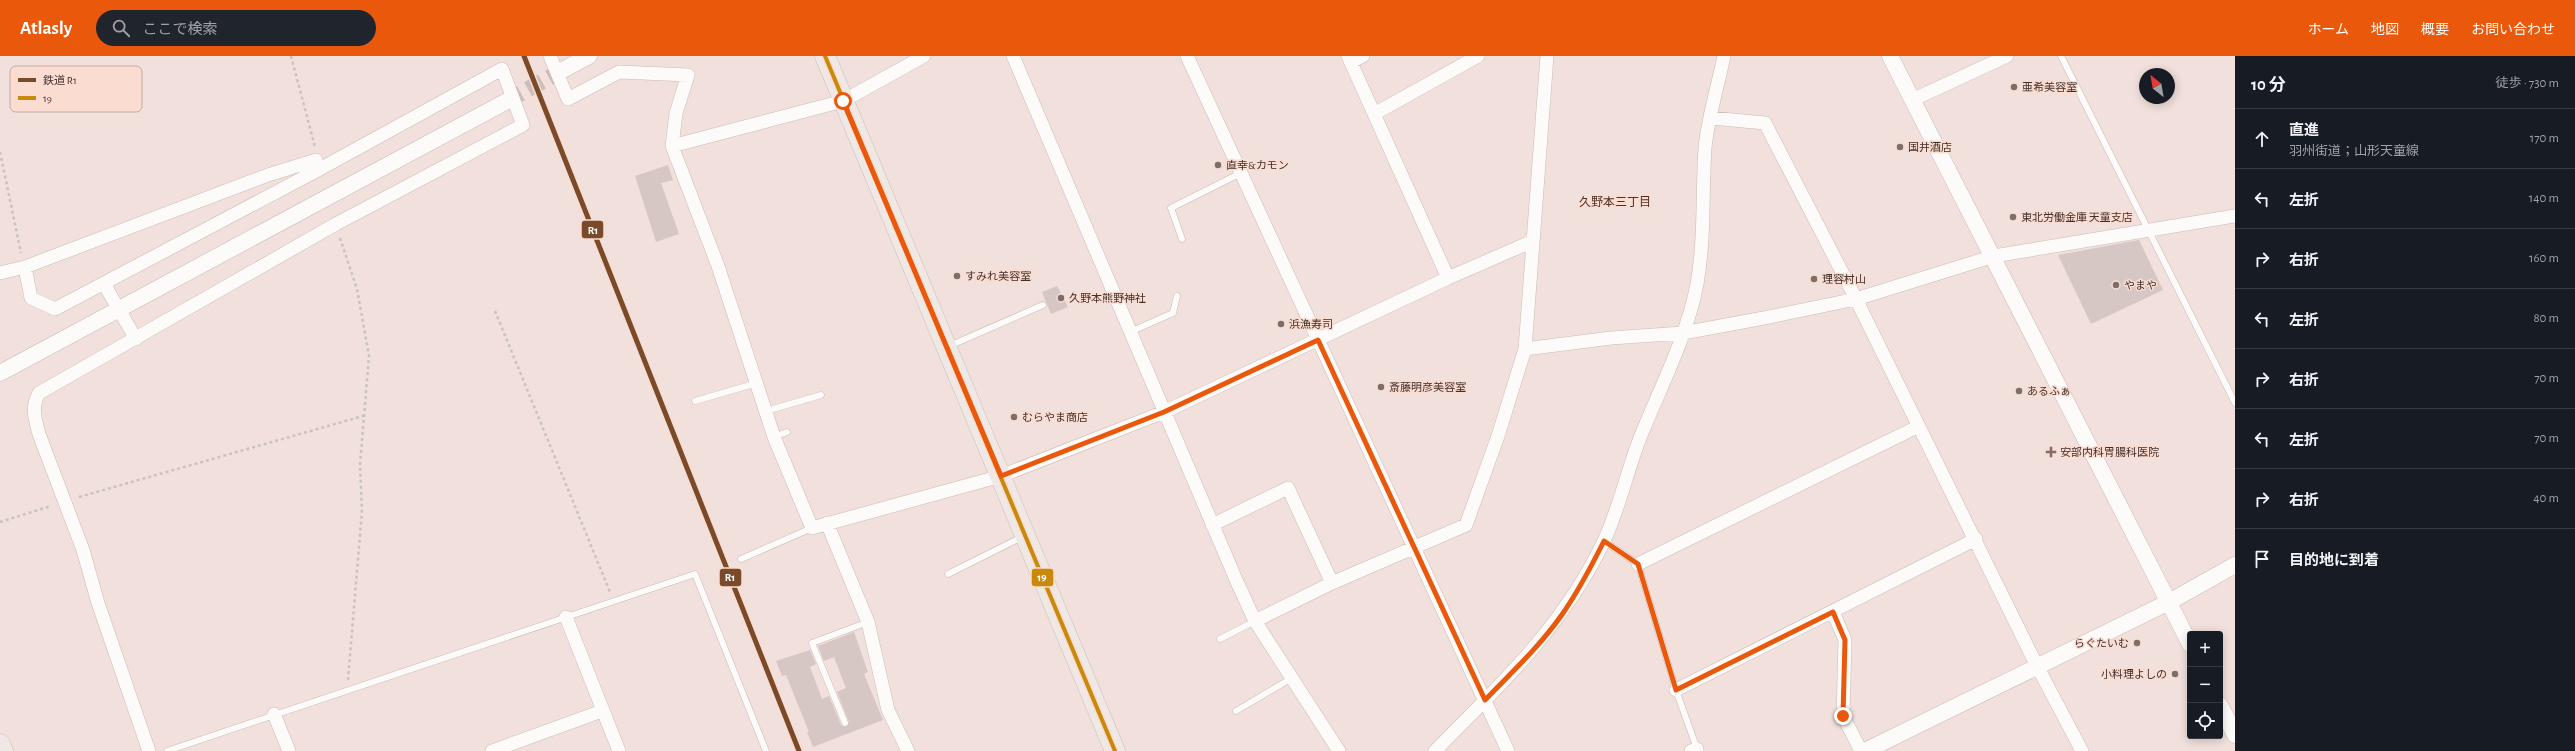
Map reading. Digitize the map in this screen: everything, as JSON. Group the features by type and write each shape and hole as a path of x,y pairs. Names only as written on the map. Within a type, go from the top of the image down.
{"main road":[{"path":"825,56 1115,751"},
{"path":"0,744 3,751"}],"street":[{"path":"550,56 568,99 619,72 688,75 676,113 672,146 718,266 774,437 812,528 1001,476 1164,412 1448,278 1533,241"},
{"path":"561,71 588,56"},
{"path":"672,146 843,101 924,56"},
{"path":"1014,56 1212,525 1256,621 1339,751"},
{"path":"1187,56 1508,751"},
{"path":"1363,56 1349,59 1448,278"},
{"path":"1374,114 1478,56"},
{"path":"1256,621 1332,583 1466,525 1498,436 1525,349 1547,56"},
{"path":"1435,751 1536,647 1561,616 1585,578 1604,541 1641,435 1683,333 1697,284 1703,227 1706,145 1724,56"},
{"path":"1890,56 1994,256 2187,638"},
{"path":"1912,100 2007,56"},
{"path":"24,267 31,298 55,309 104,284 317,165 502,69 524,125 336,224 39,393 34,402 34,414 39,434 65,501 149,751"},
{"path":"0,373 507,101"},
{"path":"1711,118 1765,124 1856,299 1976,539 2037,666 2082,751"},
{"path":"0,273 24,267 268,175 317,165"},
{"path":"1525,349 1611,338 1683,333 1856,299 1994,256 2235,216"},
{"path":"104,284 136,338"},
{"path":"1638,564 1920,426"},
{"path":"1212,525 1288,488 1332,583"},
{"path":"827,523 868,622 888,710 908,751"},
{"path":"1676,690 1976,539"},
{"path":"1865,751 2169,602 2235,565"},
{"path":"1833,612 1845,640 1843,716 1861,751"},
{"path":"566,617 619,751"},
{"path":"492,751 602,711"},
{"path":"2223,711 2235,735"},
{"path":"274,714 289,751"}],"lane":[{"path":"2061,56 2235,403"},
{"path":"1182,239 1172,208 1241,173"},
{"path":"1130,332 1173,313 1178,296"},
{"path":"947,346 1043,305"},
{"path":"695,401 757,382"},
{"path":"766,411 821,395"},
{"path":"774,437 787,432"},
{"path":"741,559 812,528"},
{"path":"948,574 1026,536"},
{"path":"1604,541 1638,564 1695,750"},
{"path":"167,751 695,574 766,751"},
{"path":"1220,639 1256,621"},
{"path":"845,723 812,643 868,622"},
{"path":"1236,711 1292,678"}],"path":[{"path":"291,56 314,143 317,165"},
{"path":"0,152 24,267"},
{"path":"336,224 357,289 369,356 360,465 362,511 348,690"},
{"path":"496,311 613,601"},
{"path":"0,522 65,501 363,416"}],"building":[{"path":"668,165 673,180 661,183 679,234 656,242 635,176"},
{"name":"やまや","path":"2139,240 2163,290 2091,324 2058,255"},
{"path":"1057,286 1068,307 1051,314 1042,292"},
{"path":"854,632 868,672 864,674 883,720 813,747 807,732 809,732 786,675 782,676 776,661 810,650 816,664 810,667 822,699 829,696 841,725 846,727 849,722 837,692 846,688 834,657 824,661 818,646"}],"tunnel":[{"path":"507,101 561,71"}],"rail line":[{"name":"R1","path":"524,56 799,751"}],"transit line":[{"name":"19","path":"825,56 1115,751"}],"place":[{"name":"亜希美容室","path":"2014,87"},
{"name":"国井酒店","path":"1900,147"},
{"name":"直幸&カモン","path":"1218,165"},
{"name":"東北労働金庫 天童支店","path":"2013,217"},
{"name":"すみれ美容室","path":"957,276"},
{"name":"理容村山","path":"1814,279"},
{"name":"やまや","path":"2116,285"},
{"name":"久野本熊野神社","path":"1061,298"},
{"name":"浜漁寿司","path":"1281,324"},
{"name":"斎藤明彦美容室","path":"1381,387"},
{"name":"あるふぁ","path":"2019,391"},
{"name":"むらやま商店","path":"1014,417"},
{"name":"安部内科胃腸科医院","path":"2051,452"},
{"name":"らぐたいむ","path":"2137,643"},
{"name":"小料理よしの","path":"2175,674"}],"district":[{"name":"久野本三丁目","path":"1615,202"}],"route":[{"path":"843,101 1001,476 1164,412 1318,340 1485,700 1536,647 1561,616 1585,578 1604,541 1638,564 1676,690 1833,612 1845,640 1843,716"}]}
